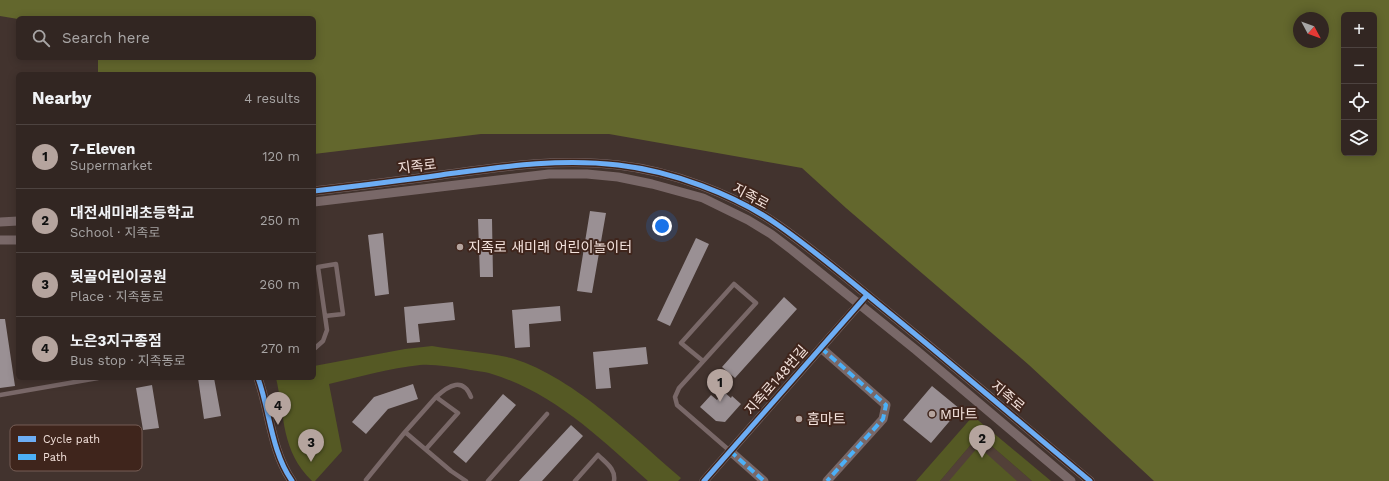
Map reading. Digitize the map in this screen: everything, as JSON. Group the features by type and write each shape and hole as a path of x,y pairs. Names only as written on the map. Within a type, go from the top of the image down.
{"street":[{"name":"지족로","path":"316,191 549,162 588,162 627,166 655,172 708,187 754,210 799,240 1090,481"},
{"name":"지족로","path":"316,202 549,174 587,174 618,177 652,184 703,198 748,220 771,234 792,250 922,355 1071,481"},
{"path":"0,222 16,221"},
{"path":"0,240 16,240"},
{"name":"지족로148번길","path":"704,481 867,295"},
{"name":"지족로148번길","path":"821,348 886,405 883,419 827,481"},
{"path":"259,380 263,391 270,427 280,458 292,481"},
{"path":"730,451 764,481"}],"lane":[{"path":"316,347 323,341 327,330 325,316 318,267 336,264 343,314 325,316"},
{"path":"703,361 681,343 734,284 756,302 679,388 675,397 677,405 730,451"},
{"path":"0,396 87,380"},
{"path":"366,480 436,396 453,385 461,385 468,390 471,397"},
{"path":"426,449 458,413 436,396"},
{"path":"488,481 547,414"},
{"path":"405,432 451,471 466,481"},
{"path":"577,480 598,455 612,468 615,477 614,481"}],"shaded area":[{"path":"979,435 1032,481 940,481"}],"green space":[{"path":"0,0 1389,0 1389,481 1154,481 1029,365 846,208 802,168 609,134 481,134 316,154 316,72 98,72 98,60 316,60 316,16 16,16 16,19 0,16"},
{"path":"432,346 507,357 530,365 553,376 599,408 681,478 678,481 648,481 613,449 576,419 556,405 515,382 486,372 437,365 420,365 386,370 329,384 342,451 315,481 312,481 302,470 289,446 276,380 316,380 316,366 405,349"},
{"path":"973,416 1051,481 1032,481 979,435 940,481 916,481"},
{"path":"979,447 1017,481 949,481"}],"building":[{"path":"590,211 606,213 592,293 577,291"},
{"path":"478,219 492,219 493,277 480,277"},
{"path":"383,233 389,294 375,296 368,235"},
{"path":"696,238 709,244 670,326 657,320"},
{"path":"784,297 797,309 735,378 722,367"},
{"path":"453,302 455,320 418,324 420,342 407,343 404,307"},
{"path":"560,306 561,321 529,324 530,347 515,348 512,310"},
{"path":"0,319 5,319 15,386 0,388"},
{"path":"646,347 648,364 609,368 611,388 596,389 593,352"},
{"path":"198,380 214,380 221,416 204,419"},
{"path":"413,384 418,399 388,409 366,434 352,422 374,397"},
{"path":"152,385 159,428 143,430 136,388"},
{"name":"M마트","path":"932,386 960,409 931,443 903,420"},
{"path":"724,392 731,398 732,396 741,404 725,422 716,421 700,407 711,395 717,400"},
{"path":"503,394 516,405 466,463 453,452"},
{"path":"571,425 583,436 542,481 519,481"}],"marked path":[{"path":"821,348 886,405 883,419 827,481"},
{"path":"730,451 764,481"}],"cycle path":[{"path":"316,191 508,166 573,162 618,165 680,178 742,203 778,225 808,247 918,336 1090,481"},
{"path":"704,481 867,295"},
{"path":"259,380 275,444 285,469 292,481"}],"place":[{"name":"지족로 새미래 어린이놀이터","path":"460,247"},
{"name":"7-Eleven","path":"720,402"},
{"name":"M마트","path":"932,414"},
{"name":"홈마트","path":"799,419"},
{"name":"노은3지구종점","path":"278,425"},
{"name":"대전새미래초등학교","path":"982,458"},
{"name":"뒷골어린이공원","path":"311,462"}]}
